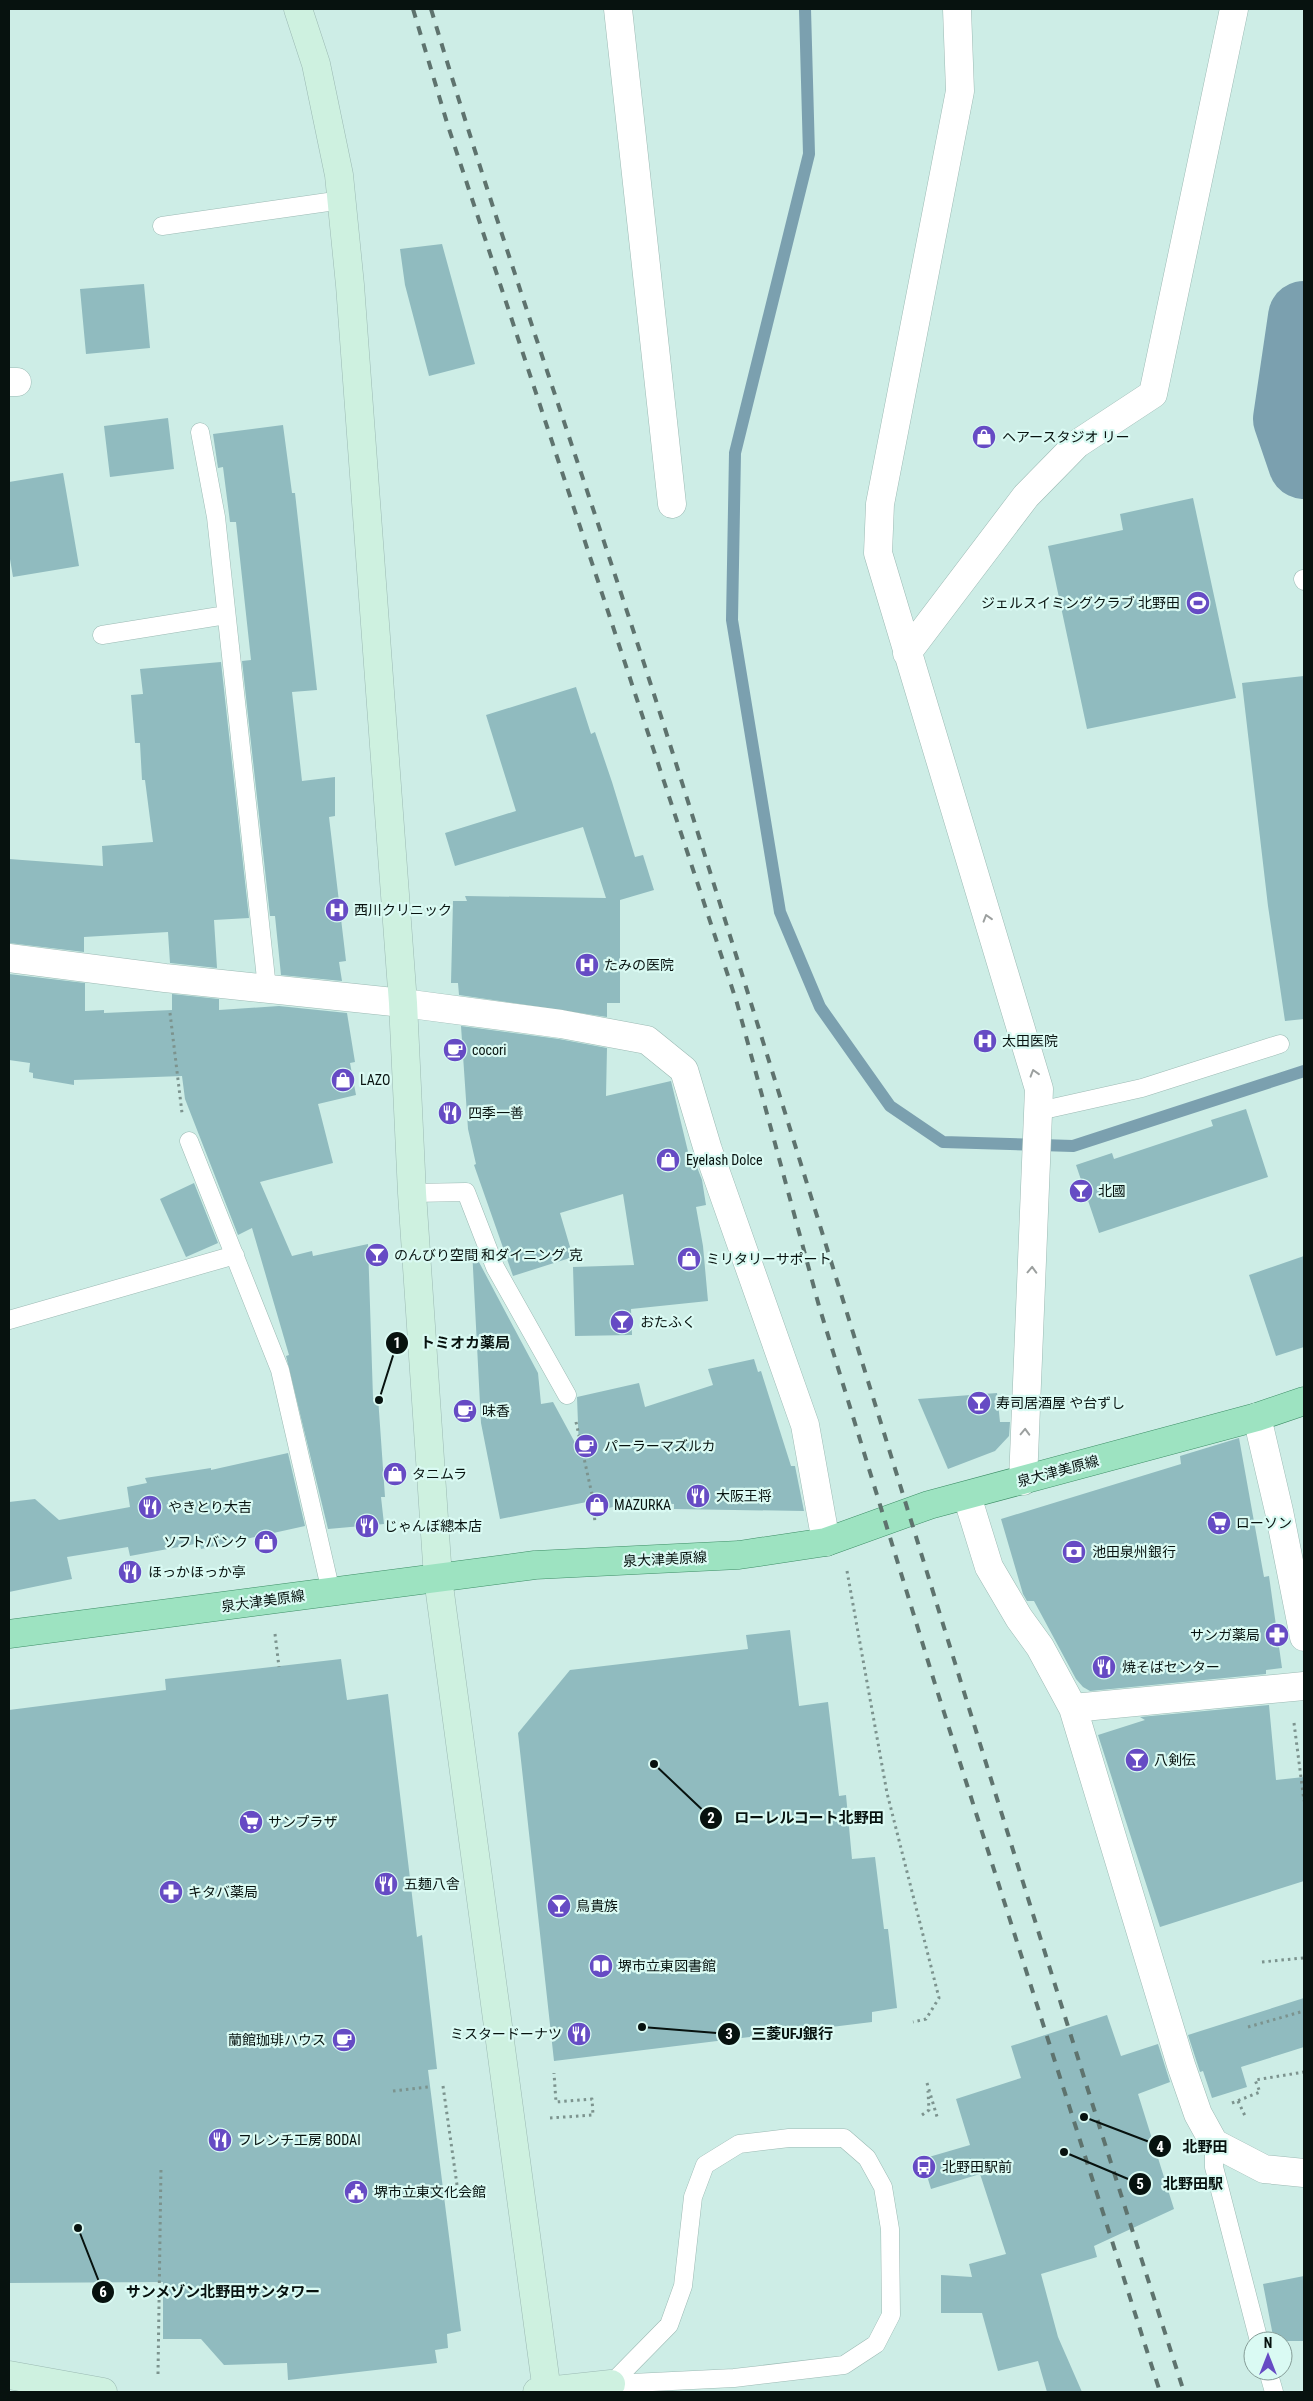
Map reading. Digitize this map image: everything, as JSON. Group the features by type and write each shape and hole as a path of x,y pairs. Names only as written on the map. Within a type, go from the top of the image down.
{"main road":[{"name":"泉大津美原線","path":"9,1634 535,1565 739,1556 826,1542 907,1512 1257,1417 1304,1402"}],"street":[{"path":"298,9 316,64 340,175 403,1004 412,1193 438,1578 544,2392 611,2384"},
{"path":"618,9 672,504"},
{"path":"957,9 960,91 880,504 878,553 1039,1089 1023,1481"},
{"path":"907,653 1026,496 1078,444 1154,394 1234,9"},
{"path":"9,958 561,1024 647,1040 684,1070 711,1159 805,1425 826,1542"},
{"path":"1257,1417 1279,1511 1304,1637"},
{"path":"967,1496 989,1567 1019,1618 1040,1647 1072,1708 1181,2065 1198,2114 1214,2143 1264,2169 1304,2173"},
{"path":"1072,1708 1298,1687"},
{"path":"9,2375 103,2392"}],"lane":[{"path":"162,226 342,200"},
{"path":"200,432 216,517 267,988"},
{"path":"102,635 226,615"},
{"path":"1039,1111 1142,1088 1280,1044"},
{"path":"189,1141 280,1370 331,1592"},
{"path":"412,1193 466,1192 495,1267 567,1395"},
{"path":"9,1320 235,1255"},
{"path":"789,2138 844,2138 867,2158 883,2187 890,2230 891,2315 876,2344 844,2366 734,2378 611,2384 669,2325 683,2286 693,2197 706,2165 739,2144 789,2138"},
{"path":"1214,2143 1214,2167 1256,2331"}],"path":[{"path":"165,978 182,1113 189,1141"},
{"path":"567,1395 576,1422 594,1499 595,1523"},
{"path":"846,1566 887,1793 939,1998 926,2019 913,2022"},
{"path":"275,1628 278,1667"},
{"path":"1298,1687 1304,1801"},
{"path":"1262,1962 1303,1958"},
{"path":"1248,2027 1304,2011"},
{"path":"1198,2114 1238,2102 1260,2092 1256,2080 1304,2072"},
{"path":"550,2118 593,2115 592,2099 556,2102 554,2073"},
{"path":"922,2115 930,2110 927,2083 938,2120"},
{"path":"443,2086 457,2185"},
{"path":"393,2092 428,2087"},
{"path":"158,2374 161,2166"}],"building":[{"path":"442,244 475,364 429,376 405,285 400,249"},
{"path":"144,284 150,348 86,354 80,289"},
{"path":"168,418 174,469 110,477 104,426"},
{"path":"283,425 292,493 295,493 317,690 292,692 302,781 335,777 335,816 329,817 346,961 339,962 342,981 281,975 275,916 270,916 242,661 251,660 236,522 230,522 223,467 218,468 213,434"},
{"path":"63,473 79,566 13,577 9,553 9,482"},
{"path":"1193,498 1236,698 1087,729 1048,546 1123,530 1120,514"},
{"path":"221,662 249,918 214,920 217,968 170,963 168,932 84,937 84,952 9,943 9,859 103,866 102,846 153,842 145,780 142,780 140,743 135,743 131,695 143,694 140,669"},
{"path":"1304,676 1304,1019 1285,1021 1268,906 1242,683"},
{"path":"576,687 591,734 595,732 635,857 643,855 654,890 620,900 620,1003 607,1003 607,1017 459,995 458,983 451,983 453,901 467,901 465,896 606,898 583,827 455,866 445,833 516,811 486,715"},
{"path":"9,974 85,983 85,1011 104,1010 104,1013 172,1010 172,994 219,999 219,1010 279,1006 347,1013 355,1062 350,1063 356,1095 318,1104 333,1163 260,1182 292,1256 312,1251 313,1256 368,1244 373,1398 378,1397 385,1497 381,1497 384,1524 328,1529 286,1356 289,1355 252,1228 238,1235 185,1099 182,1076 74,1080 74,1085 33,1078 33,1073 29,1072 30,1063 9,1060"},
{"path":"461,1026 559,1039 607,1048 606,1096 671,1081 691,1164 693,1168 697,1167 702,1180 706,1205 696,1207 703,1246 708,1301 631,1309 632,1335 575,1336 573,1267 634,1265 623,1194 560,1213 573,1257 513,1276 474,1165 476,1164 468,1129"},
{"path":"1246,1109 1268,1177 1099,1233 1076,1165 1112,1153 1114,1159 1213,1126 1211,1120"},
{"path":"194,1183 218,1243 186,1257 160,1199"},
{"path":"472,1249 538,1373 541,1404 553,1402 579,1450 577,1397 639,1383 645,1407 713,1385 708,1369 754,1359 758,1372 761,1371 791,1466 795,1466 804,1511 674,1509 674,1504 630,1503 604,1509 602,1499 500,1519 481,1423"},
{"path":"1304,1256 1304,1347 1276,1356 1249,1275"},
{"path":"997,1393 1000,1422 1010,1422 1009,1436 995,1451 948,1469 918,1399"},
{"path":"1239,1438 1264,1577 1269,1576 1282,1668 1266,1670 1266,1674 1090,1691 1083,1687 1076,1679 1034,1601 1027,1601 1023,1594 1001,1519 1181,1464 1180,1456"},
{"path":"288,1453 305,1526 201,1549 200,1543 130,1556 128,1547 67,1557 72,1579 9,1592 9,1502 35,1499 59,1520 130,1507 127,1487 147,1483 145,1478 211,1468 211,1470"},
{"path":"790,1630 799,1706 828,1702 839,1796 846,1795 852,1859 875,1857 884,1929 888,1929 897,2008 872,2012 872,2022 554,2061 518,1733 570,1670 748,1649 746,1635"},
{"path":"341,1659 347,1700 388,1694 417,1937 422,1935 437,2069 428,2070 461,2331 447,2334 448,2348 435,2350 437,2363 288,2380 287,2363 224,2365 201,2339 163,2339 163,2282 9,2283 9,1710 166,1690 165,1679"},
{"path":"1269,1705 1276,1780 1304,1777 1304,1881 1160,1927 1098,1735 1145,1720 1140,1717"},
{"path":"1304,1998 1304,2047 1241,2067 1247,2087 1212,2098 1203,2071 1200,2072 1188,2035"},
{"path":"1107,2015 1121,2056 1158,2044 1170,2082 1138,2094 1174,2209 1094,2246 1097,2257 1041,2274 1058,2337 1082,2392 1047,2392 1038,2361 998,2371 982,2313 941,2313 941,2275 972,2277 969,2264 1006,2254 980,2174 931,2189 922,2159 970,2145 956,2099 1021,2078 1011,2046"},
{"path":"1304,2276 1304,2341 1293,2341 1293,2331 1272,2331 1263,2284"}],"waterway":[{"path":"805,9 809,154 735,453 732,620 780,912 820,1007 890,1106 943,1142 1073,1146 1304,1071"},
{"path":"1304,317 1289,419 1304,463"}],"railway":[{"path":"413,9 448,126 737,1003 819,1306 935,1684 1160,2392"},
{"path":"431,9 491,201 679,773 1056,1988 1184,2392"}],"place":[{"name":"ヘアースタジオ リー","path":"984,437"},
{"name":"ジェルスイミングクラブ 北野田","path":"1198,603"},
{"name":"西川クリニック","path":"337,910"},
{"name":"たみの医院","path":"587,965"},
{"name":"太田医院","path":"985,1041"},
{"name":"cocori","path":"455,1050"},
{"name":"LAZO","path":"343,1080"},
{"name":"四季一善","path":"450,1113"},
{"name":"Eyelash Dolce","path":"668,1160"},
{"name":"北國","path":"1081,1191"},
{"name":"のんびり空間 和ダイニング 克","path":"377,1255"},
{"name":"ミリタリーサポート","path":"689,1259"},
{"name":"おたふく","path":"622,1322"},
{"name":"トミオカ薬局","path":"379,1400"},
{"name":"寿司居酒屋 や台ずし","path":"979,1403"},
{"name":"味香","path":"465,1411"},
{"name":"パーラーマズルカ","path":"586,1446"},
{"name":"タニムラ","path":"395,1474"},
{"name":"大阪王将","path":"698,1496"},
{"name":"MAZURKA","path":"597,1505"},
{"name":"やきとり大吉","path":"150,1507"},
{"name":"ローソン","path":"1219,1523"},
{"name":"じゃんぼ總本店","path":"367,1526"},
{"name":"ソフトバンク","path":"266,1542"},
{"name":"池田泉州銀行","path":"1074,1552"},
{"name":"ほっかほっか亭","path":"130,1572"},
{"name":"サンガ薬局","path":"1277,1635"},
{"name":"焼そばセンター","path":"1104,1667"},
{"name":"八剣伝","path":"1137,1760"},
{"name":"ローレルコート北野田","path":"654,1764"},
{"name":"サンプラザ","path":"251,1822"},
{"name":"五麺八舎","path":"386,1884"},
{"name":"キタバ薬局","path":"171,1892"},
{"name":"鳥貴族","path":"559,1906"},
{"name":"堺市立東図書館","path":"601,1966"},
{"name":"三菱UFJ銀行","path":"642,2027"},
{"name":"ミスタードーナツ","path":"579,2034"},
{"name":"蘭館珈琲ハウス","path":"344,2040"},
{"name":"北野田","path":"1084,2117"},
{"name":"フレンチ工房 BODAI","path":"220,2140"},
{"name":"北野田駅","path":"1064,2152"},
{"name":"北野田駅前","path":"924,2167"},
{"name":"堺市立東文化会館","path":"356,2192"},
{"name":"サンメゾン北野田サンタワー","path":"78,2228"}]}
